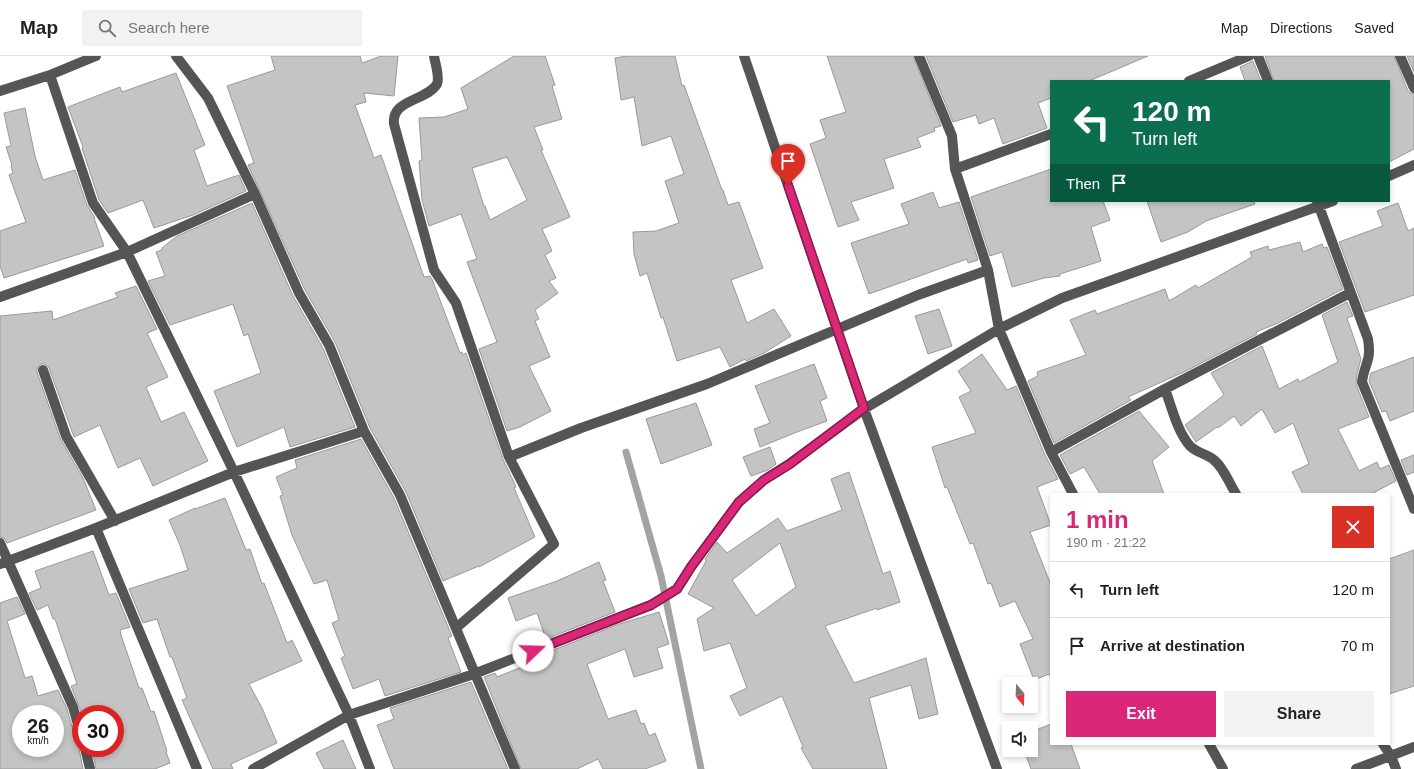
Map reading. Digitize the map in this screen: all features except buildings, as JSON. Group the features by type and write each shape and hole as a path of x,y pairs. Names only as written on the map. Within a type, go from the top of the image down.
{"street":[{"path":"0,91 50,75 96,56"},
{"path":"176,56 208,98 255,194 299,293 329,345 364,431 400,495 515,769"},
{"path":"434,56 438,79 436,84 430,90 395,112 393,116 394,124 434,270 456,303 509,457 554,544 456,628"},
{"path":"744,56 864,408 997,769"},
{"path":"919,56 952,136 955,169 988,270 999,329 1051,452 1072,493"},
{"path":"1190,80 1249,56"},
{"path":"1258,56 1268,80"},
{"path":"1400,56 1414,88"},
{"path":"50,75 93,203 127,252 234,472 349,715 370,769"},
{"path":"955,169 1050,134"},
{"path":"1390,176 1414,165"},
{"path":"0,296 127,252 255,194"},
{"path":"253,769 349,715 474,674 651,605 677,589 691,567 739,502 764,480 790,464 864,408 999,329 1062,298 1318,204 1328,202"},
{"path":"1318,204 1368,339 1369,358 1363,372 1362,382 1414,509"},
{"path":"509,457 581,428 707,384 918,295 988,270"},
{"path":"1051,452 1165,390 1350,293"},
{"path":"42,370 66,436 115,521"},
{"path":"1165,390 1183,437 1191,447 1201,454 1213,459 1235,493"},
{"path":"4,562 115,521 234,472 364,431"},
{"path":"96,528 197,769"},
{"path":"0,543 4,562 72,705"},
{"path":"1210,745 1223,769"},
{"path":"1384,745 1391,756 1396,769"},
{"path":"1356,769 1414,747"},
{"path":"87,757 90,769"}],"waterway":[{"path":"626,452 661,576 701,769"}],"route":[{"path":"533,651 651,605 677,589 691,567 739,502 764,480 790,464 864,408 788,185"}]}
